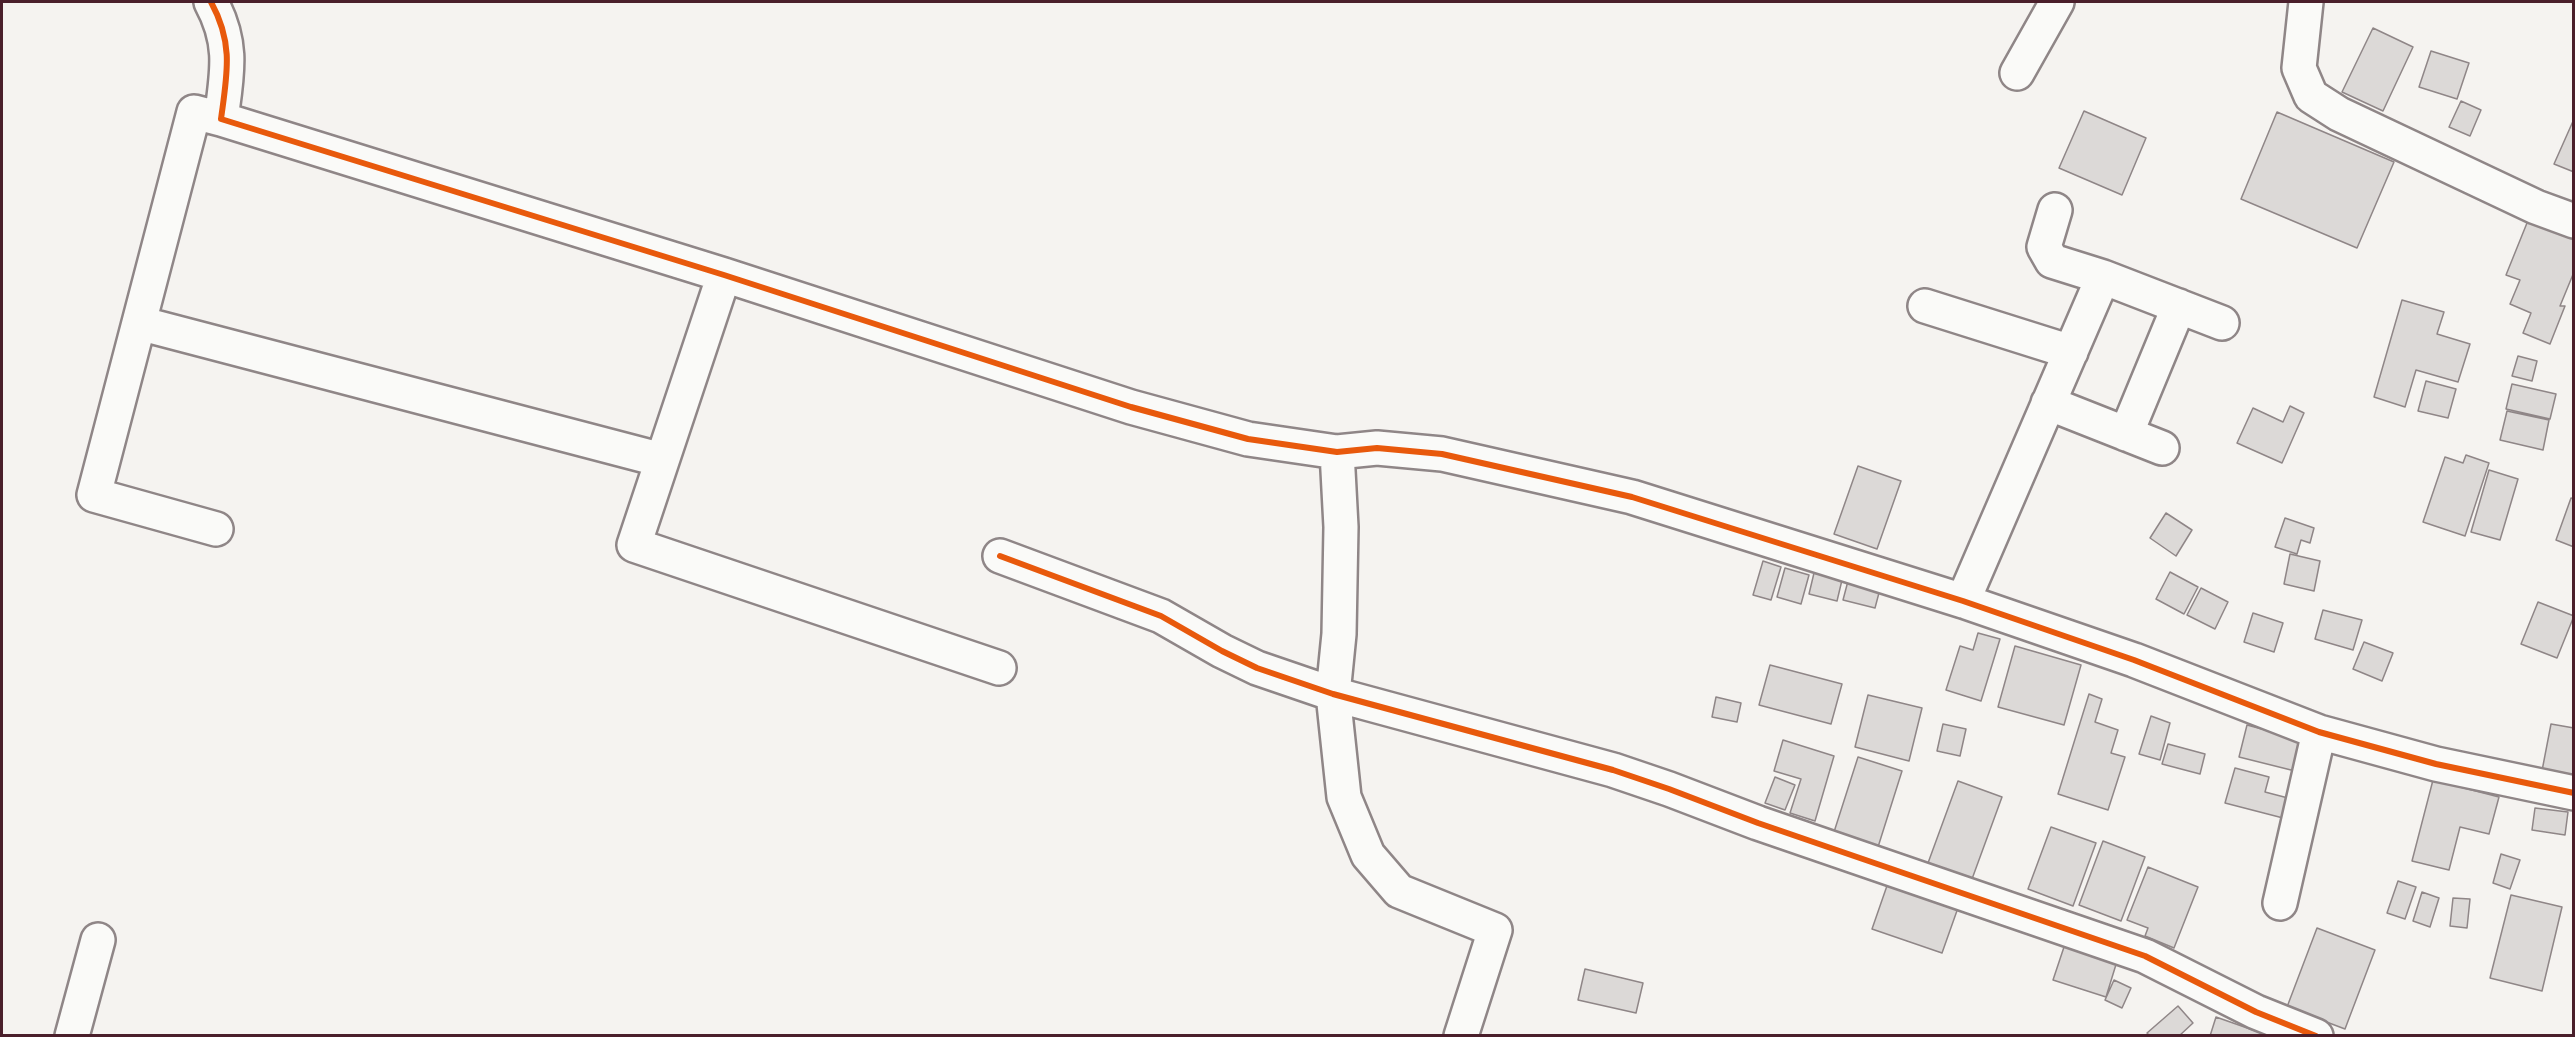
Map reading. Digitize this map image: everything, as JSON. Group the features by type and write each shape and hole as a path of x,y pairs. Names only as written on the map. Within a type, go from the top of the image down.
{"street":[{"path":"211,2 224,33 229,58 221,119"},
{"path":"2016,73 2056,2"},
{"path":"2306,2 2299,68 2311,96 2360,124 2536,207 2574,221"},
{"path":"216,529 94,495 194,112 724,275 1131,407 1248,439 1337,452 1377,448 1442,454 1621,495 1963,601 2134,660 2319,732 2436,764 2574,793"},
{"path":"2055,210 2044,247 2052,261 2103,277 2222,323"},
{"path":"724,275 634,545 999,668"},
{"path":"1963,601 2103,277"},
{"path":"1925,306 2070,352"},
{"path":"2126,434 2179,306"},
{"path":"139,323 663,460"},
{"path":"2048,403 2162,448"},
{"path":"1337,452 1341,539 1339,634 1333,694 1344,797 1368,855 1399,891 1495,930 1461,1035"},
{"path":"1000,556 1161,616 1257,668 1333,694 1613,770 1669,789 1769,827 2145,956 2256,1012 2316,1035"},
{"path":"2280,903 2319,732"},
{"path":"72,1035 98,940"}],"building":[{"path":"2373,28 2413,47 2383,111 2342,92"},
{"path":"2431,51 2469,63 2457,99 2419,87"},
{"path":"2461,101 2481,110 2470,136 2449,127"},
{"path":"2084,111 2146,138 2122,195 2059,168"},
{"path":"2277,112 2394,162 2357,248 2241,199"},
{"path":"2574,119 2574,172 2554,164"},
{"path":"2529,218 2574,236 2574,272 2560,306 2565,306 2550,344 2523,333 2531,313 2510,304 2520,280 2506,275"},
{"path":"2402,300 2444,312 2437,334 2470,344 2458,382 2416,370 2405,407 2374,397"},
{"path":"2518,356 2537,361 2532,381 2512,376"},
{"path":"2426,381 2456,389 2448,418 2418,411"},
{"path":"2512,384 2556,394 2550,419 2506,409"},
{"path":"2290,406 2304,413 2282,463 2237,443 2253,408 2283,422"},
{"path":"2507,411 2549,420 2543,450 2500,440"},
{"path":"2466,455 2489,463 2465,536 2423,522 2445,457 2463,463"},
{"path":"1858,466 1901,481 1877,549 1834,534"},
{"path":"2489,470 2518,479 2500,540 2471,532"},
{"path":"2571,498 2574,499 2574,547 2556,540"},
{"path":"2166,513 2192,530 2176,556 2150,538"},
{"path":"2285,518 2314,528 2310,543 2301,540 2297,554 2275,547"},
{"path":"2290,554 2320,561 2314,591 2284,584"},
{"path":"1763,561 1781,567 1771,600 1753,595"},
{"path":"1785,568 1809,575 1801,604 1777,597"},
{"path":"2170,572 2198,587 2184,614 2156,599"},
{"path":"1814,573 1842,580 1837,601 1809,594"},
{"path":"1848,581 1880,589 1875,608 1843,600"},
{"path":"2201,588 2228,602 2215,629 2187,615"},
{"path":"2538,602 2574,616 2557,658 2521,644"},
{"path":"2323,610 2362,620 2353,650 2315,639"},
{"path":"2253,613 2283,623 2274,652 2244,642"},
{"path":"1978,633 2000,639 1981,701 1946,690 1960,646 1973,650"},
{"path":"2364,642 2393,653 2382,681 2353,669"},
{"path":"2015,646 2081,665 2064,725 1998,707"},
{"path":"1770,665 1842,684 1831,724 1759,705"},
{"path":"2089,694 2102,699 2095,722 2118,730 2111,753 2125,757 2108,810 2058,794"},
{"path":"1868,695 1922,708 1909,761 1855,747"},
{"path":"1716,697 1741,703 1737,722 1712,717"},
{"path":"2151,716 2170,723 2160,760 2139,754"},
{"path":"1943,724 1966,729 1960,756 1937,751"},
{"path":"2551,724 2574,728 2574,782 2541,776"},
{"path":"2247,725 2303,740 2295,771 2239,757"},
{"path":"1783,740 1834,756 1815,821 1790,813 1801,779 1774,771"},
{"path":"2168,744 2205,754 2200,774 2162,764"},
{"path":"1858,757 1902,771 1878,847 1834,832"},
{"path":"2235,768 2269,777 2265,792 2288,798 2283,818 2225,803"},
{"path":"1775,777 1795,785 1785,810 1765,803"},
{"path":"2433,780 2499,797 2489,834 2460,827 2449,870 2412,861"},
{"path":"1958,781 2002,797 1972,879 1928,863"},
{"path":"2535,808 2568,812 2565,835 2532,830"},
{"path":"2051,827 2096,843 2073,906 2028,889"},
{"path":"2103,841 2145,857 2121,921 2079,905"},
{"path":"2501,854 2520,860 2510,889 2493,883"},
{"path":"2148,867 2198,887 2174,948 2145,936 2148,928 2127,920"},
{"path":"1889,880 1959,905 1942,953 1872,929"},
{"path":"2398,881 2416,887 2405,919 2387,913"},
{"path":"2422,892 2439,898 2430,927 2413,921"},
{"path":"2511,895 2562,907 2542,991 2490,978"},
{"path":"2453,898 2470,899 2467,928 2450,926"},
{"path":"2317,928 2375,950 2345,1029 2287,1007"},
{"path":"2066,941 2118,958 2106,997 2053,980"},
{"path":"1585,969 1643,983 1636,1013 1578,1000"},
{"path":"2114,980 2131,988 2122,1008 2105,1000"},
{"path":"2178,1006 2193,1023 2179,1036 2150,1036 2147,1033"},
{"path":"2216,1017 2270,1036 2210,1036"}],"cycle path":[{"path":"211,2 226,46 227,73 221,119 724,275 1131,407 1248,439 1337,452 1377,448 1442,454 1632,497 1963,601 2134,660 2319,732 2436,764 2574,793"},
{"path":"1000,556 1161,616 1257,668 1333,694 1613,770 1669,789 1758,823 2145,956 2256,1012 2316,1036"}]}
